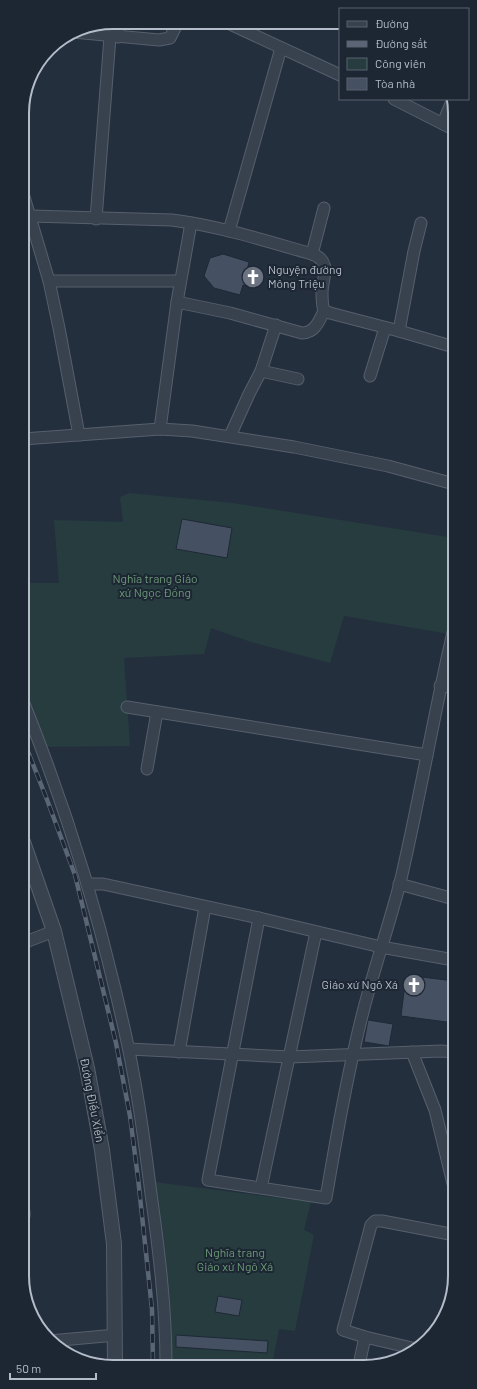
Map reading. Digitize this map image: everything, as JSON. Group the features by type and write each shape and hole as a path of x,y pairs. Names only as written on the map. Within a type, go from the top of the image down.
{"street":[{"path":"96,219 114,37 117,29"},
{"path":"86,34 159,40 170,38 174,29"},
{"path":"240,29 339,75"},
{"path":"229,231 280,48"},
{"path":"396,100 448,126"},
{"path":"443,124 448,112"},
{"path":"312,254 324,208"},
{"path":"29,217 172,220 229,231 312,254 318,256 324,264 325,272 322,293 324,311 316,326 312,331 307,333 302,333 230,313 177,302"},
{"path":"160,429 180,281 190,223"},
{"path":"399,331 414,251 421,223"},
{"path":"29,225 49,281 79,435"},
{"path":"49,281 180,281"},
{"path":"324,311 330,314 399,331 448,345"},
{"path":"230,436 261,371 276,325"},
{"path":"370,376 385,328"},
{"path":"261,371 298,379"},
{"path":"29,439 160,429 192,431 294,447 388,466 448,482"},
{"path":"259,918 208,1180 326,1198 352,1054 364,1006 399,884 448,653"},
{"path":"440,686 448,687"},
{"path":"127,707 427,755"},
{"path":"147,769 157,712"},
{"path":"29,716 48,764 79,855 104,940 129,1049 145,1148 156,1230 164,1306 166,1360"},
{"name":"Đường Điều Xiển","path":"29,859 54,932 87,1068 102,1150 114,1244 115,1360"},
{"path":"87,884 103,884 259,918 381,948 448,959"},
{"path":"399,884 448,897"},
{"path":"179,1052 205,907"},
{"path":"29,941 54,932"},
{"path":"261,1188 316,932"},
{"path":"129,1049 290,1057 448,1052"},
{"path":"412,1052 435,1110 448,1163"},
{"path":"409,1347 343,1330 371,1224 375,1221 382,1221 448,1235"},
{"path":"59,1340 116,1335"},
{"path":"361,1360 365,1337"}],"green space":[{"name":"Nghĩa trang Giáo xứ Ngọc Đồng","path":"129,493 233,503 448,537 448,634 344,616 330,663 251,642 211,628 204,654 124,658 130,746 47,747 29,704 29,583 59,583 54,520 123,522 120,497"},
{"name":"Nghĩa trang Giáo xứ Ngô Xá","path":"154,1182 311,1202 304,1230 314,1235 295,1331 279,1329 273,1360 171,1360"}],"building":[{"path":"223,254 249,262 247,271 253,273 249,286 243,285 240,295 214,288 204,276 210,258"},
{"path":"182,519 232,528 227,558 176,549"},
{"path":"406,975 448,980 448,1022 401,1016"},
{"path":"368,1020 393,1024 389,1046 364,1042"},
{"path":"218,1296 242,1300 239,1316 215,1312"},
{"path":"176,1335 268,1341 267,1353 176,1347"}],"railway":[{"path":"29,754 75,875 116,1043 130,1116 138,1178 152,1309 153,1360"}],"place":[{"name":"Nguyện đường Mông Triệu","path":"253,277"},
{"name":"Giáo xứ Ngô Xá","path":"414,985"}]}
